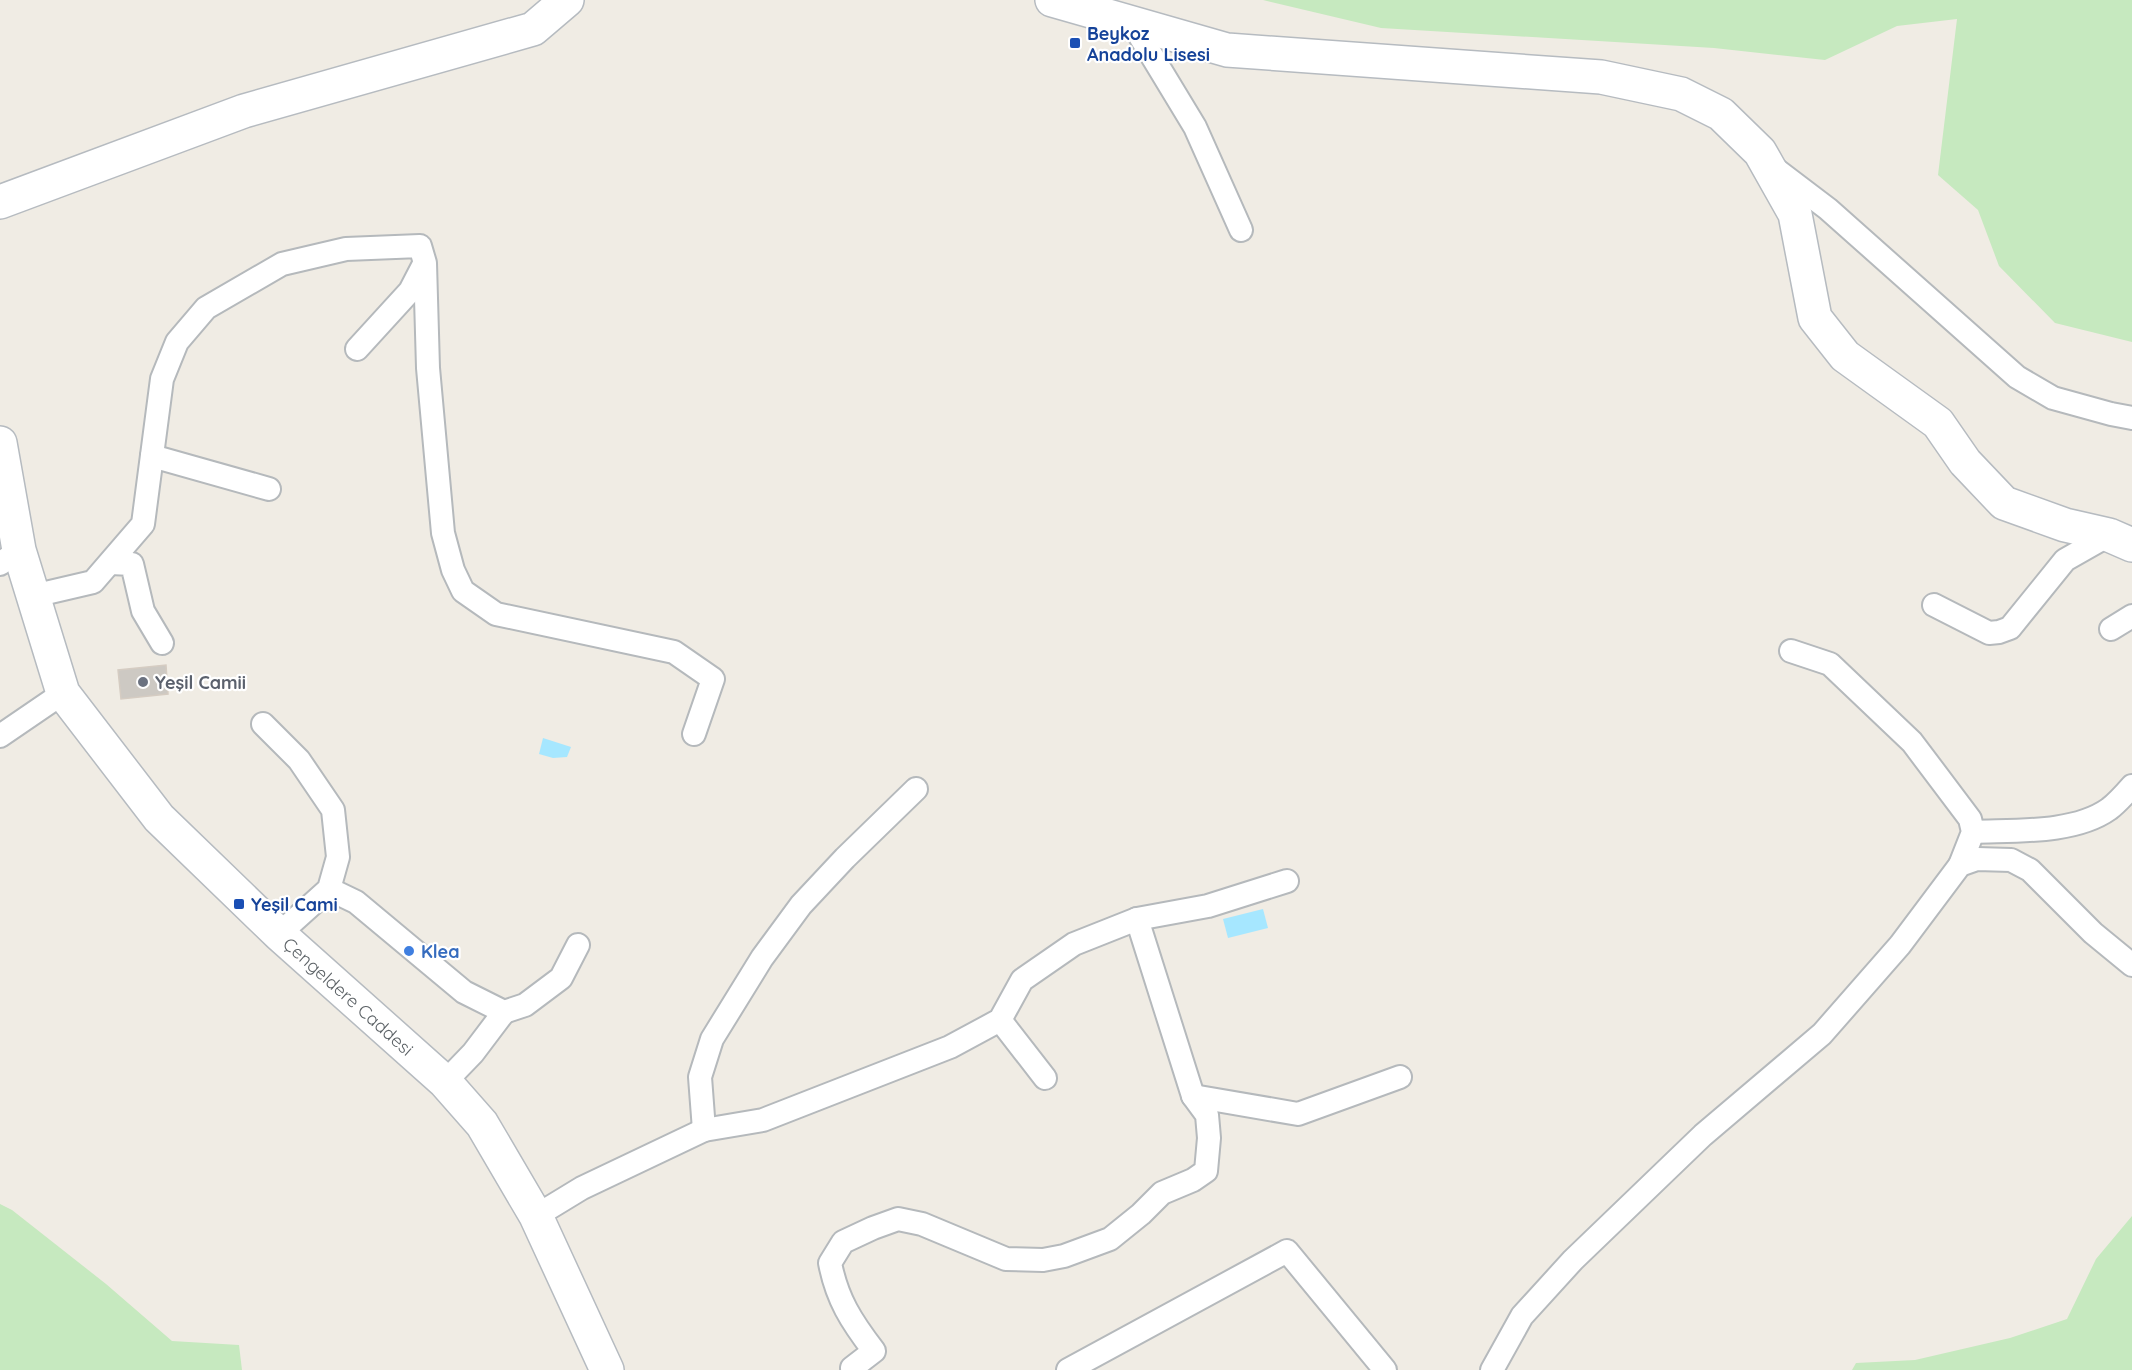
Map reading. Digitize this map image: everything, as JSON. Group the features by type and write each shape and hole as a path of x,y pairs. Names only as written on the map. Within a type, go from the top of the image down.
{"street":[{"path":"0,202 244,111 533,29 567,0"},
{"path":"1052,0 1227,50 1601,77 1681,94 1721,114 1760,152 1795,213 1815,318 1845,356 1938,423 1965,462 2004,503 2065,525 2120,540"},
{"path":"1132,23 1195,128 1241,230"},
{"path":"1766,162 1828,209 2017,377 2053,398 2132,418"},
{"path":"33,596 93,582 143,524 162,379 177,342 206,308 282,264 346,249 420,246 425,263 428,368 443,533 453,570 463,591 496,614 674,652 713,679 694,734"},
{"path":"357,349 410,291 425,263"},
{"name":"Çengeldere Caddesi","path":"0,443 10,557 33,596 63,693 159,818 279,934 445,1082 482,1124 536,1216 607,1370"},
{"path":"152,456 269,489"},
{"path":"1934,605 1989,633 1999,632 2010,628 2065,560 2120,540"},
{"path":"110,563 132,564 143,611 162,643"},
{"path":"2111,629 2132,616"},
{"path":"1492,1370 1522,1316 1574,1260 1703,1136 1822,1034 1900,945 1960,866 1973,832 1970,819 1912,742 1830,664 1791,651"},
{"path":"0,736 63,693"},
{"path":"263,724 299,760 333,810 338,856 329,889 279,934"},
{"path":"1973,832 2052,828 2087,820 2108,809 2132,786"},
{"path":"704,1130 700,1077 712,1040 762,958 801,905 845,858 916,789"},
{"path":"1960,866 1977,859 2011,860 2031,870 2093,933 2132,965"},
{"path":"536,1216 582,1188 704,1130 763,1120 950,1047 1000,1020 1022,980 1074,944 1137,919 1208,906 1287,881"},
{"path":"329,889 356,902 464,992 504,1012"},
{"path":"852,1368 874,1351 853,1324 835,1286 830,1263 843,1242 873,1228 898,1220 922,1224 1006,1259 1043,1260 1064,1256 1110,1239 1141,1214 1162,1193 1206,1172 1209,1138 1207,1115 1193,1096 1137,919"},
{"path":"445,1082 473,1053 504,1012 525,1005 561,978 578,945"},
{"path":"1000,1020 1045,1078"},
{"path":"1193,1096 1298,1114 1400,1077"},
{"path":"1068,1370 1287,1251 1385,1370"}],"green space":[{"path":"1263,0 2132,0 2132,342 2055,323 1999,266 1978,210 1938,175 1957,19 1897,26 1825,60 1714,48 1381,28"},
{"path":"0,1204 12,1210 106,1284 172,1341 239,1345 242,1370 0,1370"},
{"path":"2132,1216 2132,1370 1852,1370 1856,1363 1915,1360 2010,1338 2067,1319 2096,1259"}],"water":[{"path":"543,738 571,747 567,757 553,758 539,754"},
{"path":"1263,909 1268,928 1228,938 1223,919"}],"building":[{"name":"Yeşil Camii","path":"166,665 168,694 121,699 118,670"}],"place":[{"name":"Beykoz Anadolu Lisesi","path":"1075,43"},
{"name":"Yeşil Camii","path":"143,682"},
{"name":"Yeşil Cami","path":"239,904"},
{"name":"Klea","path":"409,951"}]}
